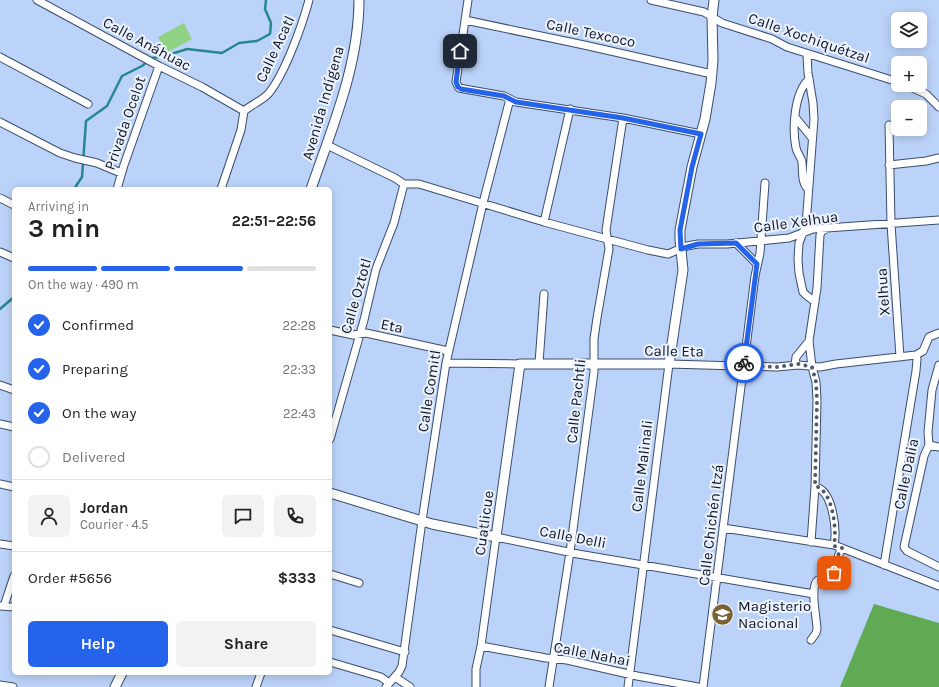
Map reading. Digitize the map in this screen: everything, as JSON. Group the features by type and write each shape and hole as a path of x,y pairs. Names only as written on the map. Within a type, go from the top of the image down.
{"street":[{"name":"Calle Anáhuac","path":"37,0 159,66 202,87 244,111"},
{"name":"Calle Acatl","path":"244,111 264,98 273,86 284,67 297,36 309,0"},
{"name":"Avenida Indígena","path":"312,187 327,145 351,65 358,19 359,0"},
{"path":"468,0 456,82 458,87 461,89 504,96 516,102 623,118 701,134"},
{"name":"Calle Xochiquétzal","path":"652,0 704,12 722,22 772,39 787,47 891,80"},
{"name":"Calle Malinali","path":"628,687 669,364 683,270 680,230 692,167 705,119 712,74 714,47 712,17 714,0"},
{"name":"Calle Texcoco","path":"465,20 712,74"},
{"path":"807,54 814,112 806,225 798,246 799,273 803,292 815,302"},
{"path":"0,56 88,104"},
{"name":"Privada Ocelot","path":"118,187 121,173 159,66"},
{"path":"808,189 804,184 802,162 796,148 795,117 797,101 805,83 809,79"},
{"path":"922,92 926,94 939,107"},
{"name":"Calle Comitl","path":"388,685 401,670 405,652 422,521 448,351 483,203 510,99"},
{"path":"544,222 570,109"},
{"path":"221,187 241,130 244,111"},
{"path":"795,117 812,138"},
{"name":"Calle Pachtli","path":"549,687 570,552 594,372 594,339 609,249 606,230 623,118"},
{"path":"0,122 60,153 121,173"},
{"name":"Xelhua","path":"889,125 889,165 900,357"},
{"path":"327,145 395,178 404,184 419,184 544,222 666,254 681,249"},
{"path":"889,165 939,158"},
{"name":"Calle Chichén Itzá","path":"703,687 760,241 765,183"},
{"name":"Calle Oztotl","path":"332,432 376,269 394,223 404,184"},
{"path":"0,198 12,203"},
{"name":"Calle Xelhua","path":"681,249 698,244 736,243 789,238 813,229 939,220"},
{"path":"811,542 815,486 817,400 816,382 812,367 809,341 815,302 820,240 822,231 826,229"},
{"path":"736,243 757,264"},
{"path":"0,252 12,257"},
{"path":"539,363 544,294"},
{"name":"Eta","path":"332,330 353,335 366,333 448,351"},
{"name":"Calle Eta","path":"446,363 594,363 777,367 795,365 820,367 916,355 923,351 929,337 939,333"},
{"path":"795,365 796,357 809,341"},
{"path":"884,565 916,371 916,355"},
{"name":"Cuatlicue","path":"476,687 476,669 481,646 520,364"},
{"name":"Calle Dalia","path":"939,365 932,390 928,432 929,445 924,456 904,547 907,551 939,567"},
{"path":"0,385 12,389"},
{"path":"0,424 12,427"},
{"path":"929,445 939,447"},
{"path":"0,484 12,487"},
{"path":"815,486 823,490 829,501 834,528 834,546"},
{"name":"Calle Delli","path":"332,494 422,521 496,537 570,552 717,576 814,594"},
{"path":"723,528 842,548 939,586"},
{"path":"0,544 12,546"},
{"path":"811,640 816,634 817,629 814,587 817,581 834,573 837,557 842,548"},
{"path":"332,575 359,583"},
{"path":"12,581 2,606 12,607"},
{"path":"332,631 405,652"},
{"name":"Calle Nahai","path":"481,646 553,659 567,660 698,687"},
{"path":"332,663 381,676 388,685"},
{"path":"115,687 121,675"},
{"path":"256,687 260,675"},
{"path":"395,677 410,687"},
{"path":"0,686 13,687"}],"green space":[{"path":"184,23 192,39 166,53 158,37"},
{"path":"874,604 939,623 939,687 840,687"}],"waterway":[{"path":"75,187 82,177 86,121 107,106 122,76 142,66 152,58 165,56 187,49 222,53 239,43 257,41 270,34 271,23 265,9 266,0"},
{"path":"0,309 12,299"}],"way so far":[{"path":"744,363 744,366 783,367 798,364 812,367 816,382 817,400 815,432 815,486 823,490 827,495 833,518 835,536 834,546 842,548 837,557 834,573"}],"place":[{"name":"Magisterio Nacional","path":"723,615"}],"route":[{"path":"460,51 456,82 458,87 461,89 504,96 516,102 623,118 701,134 695,152 680,230 681,249 687,246 705,243 736,243 757,264 744,363"}]}
